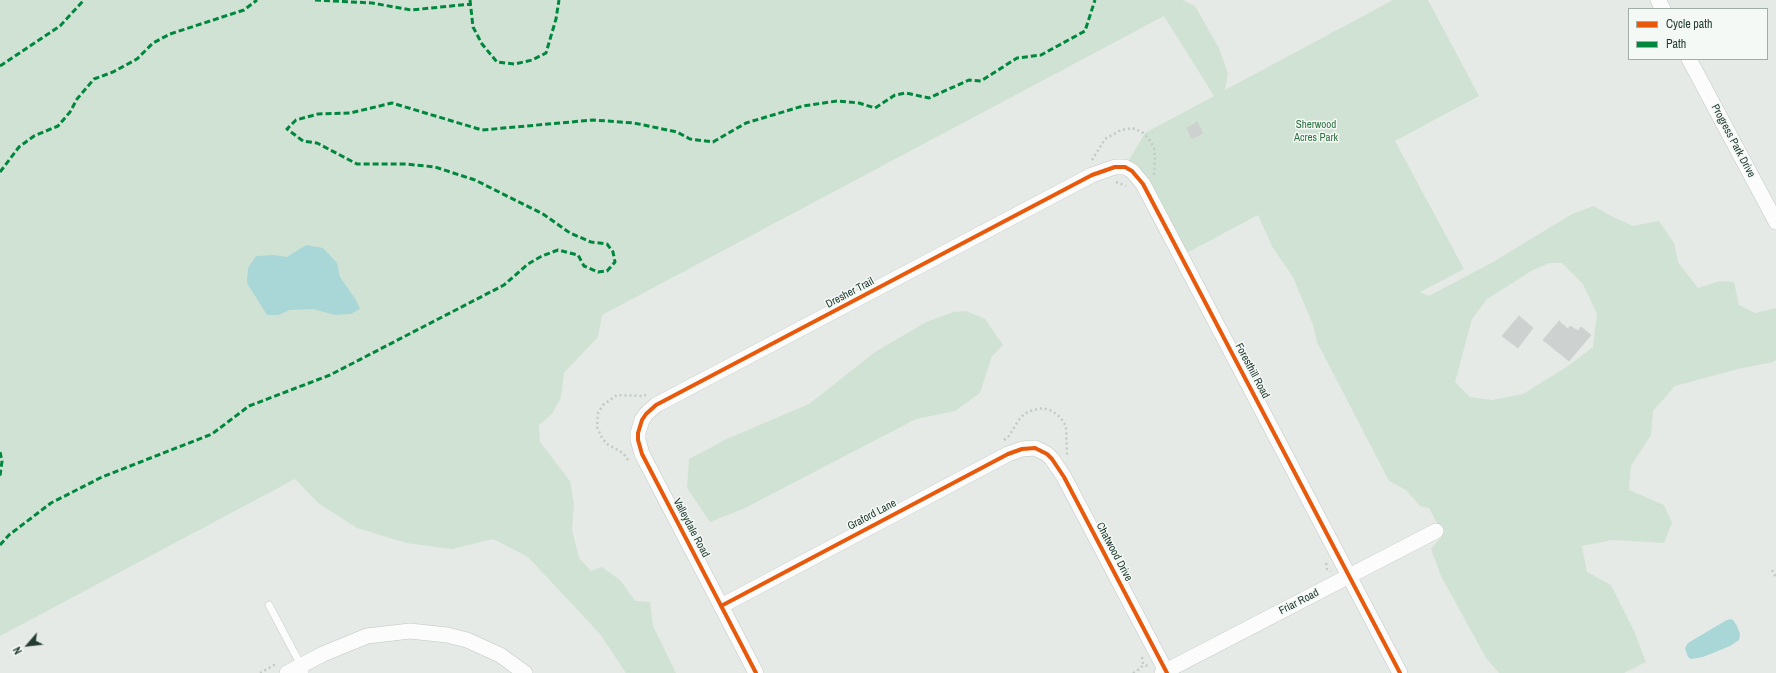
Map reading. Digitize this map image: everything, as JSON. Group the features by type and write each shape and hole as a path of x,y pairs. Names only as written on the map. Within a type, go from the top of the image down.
{"street":[{"name":"Progress Park Drive","path":"1691,60 1776,222"},
{"name":"Foresthill Road","path":"1039,203 1092,175 1115,167 1125,167 1138,177 1400,673"},
{"name":"Dresher Trail","path":"670,398 1039,203"},
{"name":"Valleydale Road","path":"670,398 650,410 642,420 638,433 639,447 756,673"},
{"name":"Graford Lane","path":"721,606 1008,454 1022,449 1034,448"},
{"name":"Chatwood Drive","path":"1034,448 1052,458 1064,477 1165,672"},
{"name":"Friar Road","path":"1165,672 1436,531"},
{"path":"287,673 303,669 323,654 367,636 410,631 436,633 467,640 500,655 526,673"}],"lane":[{"path":"269,605 303,669"}],"path":[{"path":"1087,164 1097,154 1105,139 1121,130 1132,128 1142,132 1149,139 1154,148 1154,177"},
{"path":"1111,181 1119,182 1129,190"},
{"path":"631,463 622,453 607,444 602,438 597,427 598,413 603,405 617,395 641,396 648,394"},
{"path":"1002,442 1009,436 1024,414 1043,408 1052,411 1060,417 1066,426 1068,434 1066,450 1068,462"},
{"path":"1324,558 1327,570 1332,571"},
{"path":"1772,570 1776,577"},
{"path":"1139,651 1143,664"},
{"path":"1143,664 1148,666"},
{"path":"1133,673 1141,668 1143,664"}],"green space":[{"name":"Sherwood Acres Park","path":"0,0 1182,0 1195,6 1219,48 1228,73 1225,90 1393,0 1428,0 1479,96 1395,141 1464,269 1420,292 1429,296 1493,262 1572,214 1594,206 1633,226 1659,221 1674,243 1678,262 1698,288 1720,281 1734,282 1739,305 1755,313 1776,308 1776,360 1675,386 1653,411 1651,435 1631,466 1629,490 1664,505 1672,523 1664,543 1612,540 1582,546 1587,572 1611,585 1635,633 1646,662 1624,673 1499,673 1486,658 1441,576 1431,549 1443,535 1429,508 1420,506 1406,490 1389,481 1317,342 1313,325 1293,277 1273,248 1258,215 1181,256 1125,167 1145,133 1214,96 1164,16 602,315 598,337 564,373 561,397 552,414 539,425 540,442 570,481 574,504 572,530 579,558 591,571 602,567 621,581 635,601 650,602 653,626 676,673 626,673 600,634 528,557 493,539 452,549 406,543 357,528 318,503 295,479 0,636","holes":["1549,263 1562,263 1583,284 1597,314 1593,347 1568,366 1523,394 1492,400 1470,397 1455,382 1472,319 1487,299 1533,270"]},
{"path":"966,311 985,319 1003,345 992,356 980,393 955,411 916,419 745,508 710,522 687,488 689,459 729,438 809,404 875,352 926,322 954,312"}],"water":[{"path":"306,245 323,248 337,263 340,277 356,300 360,309 351,314 335,315 313,309 290,310 278,315 267,315 247,283 248,268 256,256 274,255 287,257"},
{"path":"1730,619 1733,620 1737,626 1740,634 1739,640 1730,646 1703,657 1691,659 1688,657 1685,648 1688,643"}],"building":[{"path":"1197,122 1203,133 1192,139 1187,128"},
{"path":"1519,316 1533,328 1518,348 1502,336"},
{"path":"1559,321 1568,329 1570,326 1578,331 1581,327 1591,335 1569,361 1543,340"}],"marked path":[{"path":"0,66 60,26 84,0"},
{"path":"0,172 19,147 34,136 58,126 70,112 77,99 94,79 113,72 137,59 153,43 170,34 244,10 257,0"},
{"path":"315,0 372,3 411,10 471,4"},
{"path":"470,0 473,27 482,44 497,62 515,64 532,60 546,53 556,19 559,0"},
{"path":"0,545 9,535 51,503 102,477 212,434 249,406 330,375 504,285 528,264 542,256 558,250 578,255 584,266 598,272 607,271 615,262 613,252 607,244 591,242 570,233 543,214 475,180 435,167 406,164 357,164 317,143 303,141 287,129 296,120 318,114 350,113 392,103 482,130 593,120 634,123 677,132 690,139 713,142 746,123 803,106 837,101 859,103 875,108 895,95 906,93 929,98 969,80 981,81 1017,58 1041,55 1085,31 1095,0"},
{"path":"0,452 2,461 0,476"}],"cycle path":[{"path":"756,673 642,454 638,440 638,433 642,420 646,414 656,405 1092,175 1115,167 1125,167 1132,171 1143,184 1400,673"},
{"path":"721,606 1008,454 1022,449 1035,448 1047,454 1064,477 1167,673"}]}
